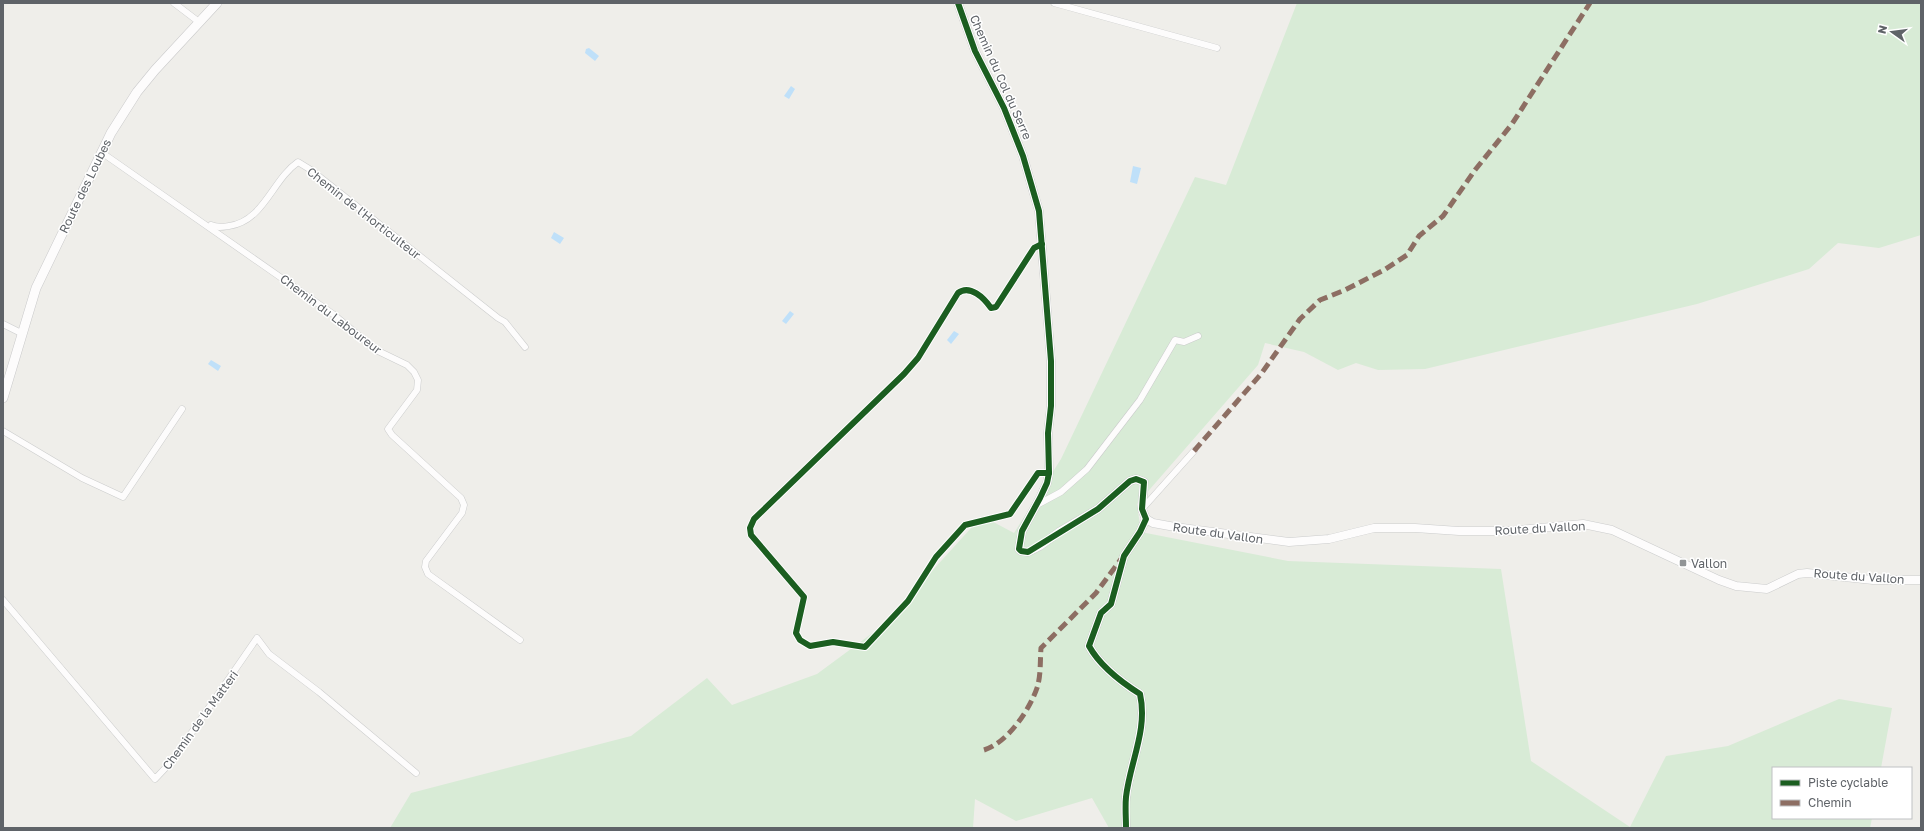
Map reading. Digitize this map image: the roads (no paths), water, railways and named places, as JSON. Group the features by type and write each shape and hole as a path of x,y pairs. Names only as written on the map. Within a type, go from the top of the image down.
{"main road":[{"name":"Route des Loubes","path":"3,398 21,332 40,277 101,152 122,114 137,92 217,3"}],"street":[{"path":"174,3 199,22"},
{"name":"Chemin du Col du Serre","path":"958,3 974,51 1004,108 1024,156 1039,211 1051,361 1051,406 1048,433 1049,473 1047,483 1022,531 1018,549 1028,552 1040,546 1059,532 1090,516 1130,481 1136,480 1144,482 1142,509"},
{"path":"1054,3 1217,48"},
{"name":"Chemin du Laboureur","path":"101,152 333,314 376,350 407,365 414,372 418,380 417,390 388,429 392,435 461,498 464,505 462,513 426,561 425,567 428,574 520,640"},
{"name":"Chemin de l'Horticulteur","path":"200,221 217,228 235,225 249,220 267,200 292,166 298,162 390,232 443,276 506,322 526,347"},
{"path":"1042,244 1034,248 996,307 991,308 984,298 968,289 963,289 958,293 918,358 904,374 754,519 750,528 751,535 804,597 796,633 800,640 810,646 833,642 865,647 908,601 936,557 965,525 1010,514 1038,473 1049,473"},
{"path":"3,324 21,332"},
{"path":"1035,506 1061,492 1087,469 1140,400 1175,340 1184,342 1198,336"},
{"path":"3,431 82,478 123,497 182,409"},
{"path":"1126,828 1126,798 1142,727 1143,709 1140,694 1122,682 1093,654 1089,646 1101,613 1111,604 1124,556 1140,532 1146,519 1142,509 1194,451"},
{"name":"Route du Vallon","path":"1146,519 1153,523 1175,528 1289,542 1329,539 1374,528 1508,531 1583,524 1612,530 1719,580 1748,588 1767,588 1798,574 1807,573 1873,580 1921,580"},
{"name":"Chemin de la Matteri","path":"3,600 155,779 172,761 257,638 269,654 319,692 416,773"}],"water":[{"path":"589,48 599,56 595,61 585,53 586,49"},
{"path":"791,86 795,89 789,99 784,96"},
{"path":"1133,166 1141,168 1137,184 1130,182"},
{"path":"554,232 564,238 560,244 551,238"},
{"path":"790,311 794,314 786,324 782,321"},
{"path":"954,331 959,334 951,344 947,340"},
{"path":"211,360 221,366 218,371 208,364"}],"place":[{"name":"Vallon","path":"1683,563"}]}
